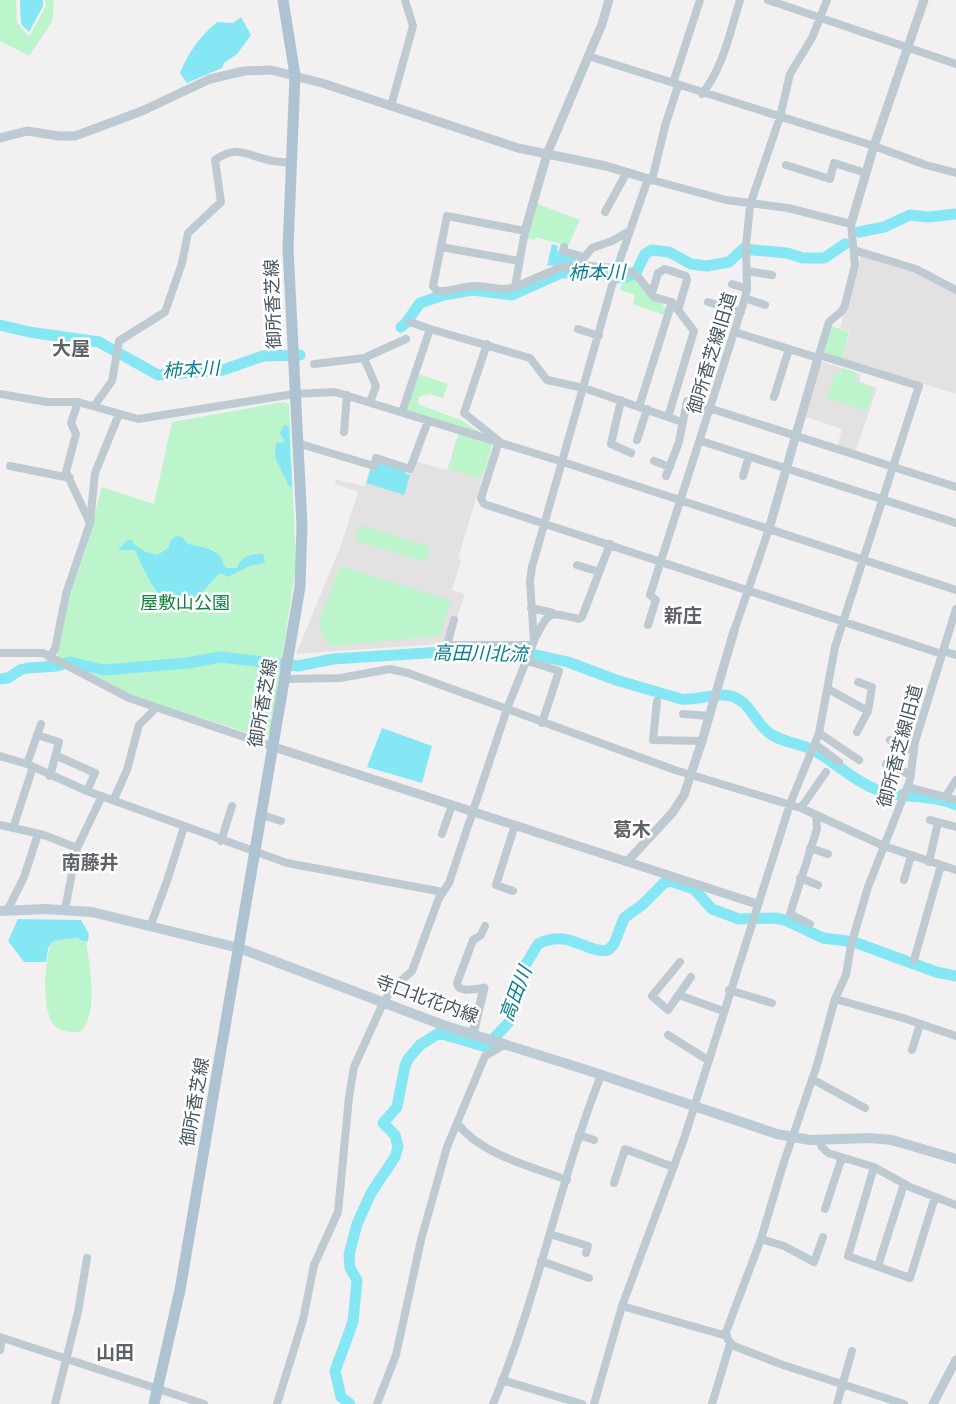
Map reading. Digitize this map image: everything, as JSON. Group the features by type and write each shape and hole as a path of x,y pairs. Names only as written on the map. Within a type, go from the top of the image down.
{"main road":[{"name":"御所香芝線","path":"154,1404 180,1290 274,747 302,568 302,525 288,248 295,75 282,0"},
{"name":"寺口北花内線","path":"3,911 65,909 92,912 239,948 473,1034 601,1074 792,1138 819,1140 887,1139 956,1159"}],"street":[{"path":"391,106 414,26 405,0"},
{"path":"515,287 525,231 547,154 602,24 609,0"},
{"path":"678,86 674,80 700,0"},
{"path":"702,94 711,82 718,66 740,0"},
{"path":"768,0 822,17 907,49 956,64"},
{"name":"御所香芝線旧道","path":"826,0 822,17 812,38 790,74 780,117 750,205 746,250 747,289 701,441 956,523"},
{"path":"627,862 680,803 692,775 734,631 788,469 798,435 800,416 829,322 845,306 855,265 851,224 874,146 924,0"},
{"path":"588,56 702,94 956,173"},
{"path":"0,138 27,131 59,136 75,136 142,110 210,79 233,73 271,70 295,75 504,144 627,172 650,180 750,205 788,208 851,224"},
{"path":"532,645 532,567 628,232 650,180 678,86"},
{"path":"94,406 112,381 119,341 165,312 182,263 188,232 221,202 215,160 226,152 250,152 268,160 292,163"},
{"path":"786,164 830,179 834,163 866,173"},
{"path":"604,212 627,172"},
{"path":"525,231 447,216 433,286 437,292 448,292 472,286 507,290 533,280 549,270 578,265 616,274 632,272 654,296 672,302 694,331 668,416"},
{"path":"578,265 592,248 628,232"},
{"path":"441,246 519,261"},
{"path":"564,247 563,251 584,257"},
{"path":"854,250 916,269 956,290"},
{"path":"652,293 658,272 665,269 686,276 687,280 678,310"},
{"path":"747,272 772,275"},
{"path":"732,284 747,289"},
{"path":"745,298 765,305"},
{"path":"637,440 643,408 672,302"},
{"path":"708,302 741,312"},
{"path":"410,322 530,358 548,380 584,388 682,422"},
{"path":"402,412 430,329"},
{"path":"578,329 598,336"},
{"path":"594,1404 622,1306 694,1106 790,804 819,733 833,655 919,386 735,332"},
{"path":"314,364 364,358 406,339"},
{"path":"487,344 464,413 499,441"},
{"path":"774,397 789,349"},
{"path":"364,358 376,386 370,402"},
{"path":"0,394 47,402 78,402 138,419 294,394 327,392 348,395 428,421 499,441 956,590"},
{"path":"344,432 348,395"},
{"path":"621,400 611,444 631,453"},
{"path":"666,476 679,442 687,401 956,487"},
{"path":"78,402 71,423 76,434 66,472 90,523"},
{"path":"53,659 66,594 90,523 95,474 120,414"},
{"path":"297,443 374,466 376,458 410,469 428,421"},
{"path":"499,441 481,498 484,504 943,653 956,655"},
{"path":"648,625 656,600 650,595 701,441"},
{"path":"743,476 749,456"},
{"path":"654,460 670,467"},
{"path":"10,466 70,478"},
{"path":"531,608 579,619 582,617 610,544"},
{"path":"578,565 599,572"},
{"name":"御所香芝線旧道","path":"712,1404 729,1340 728,1323 761,1239 812,1079 835,999 846,975 851,945 868,887 908,787 914,751 943,653 954,624 956,609"},
{"path":"277,1404 303,1320 314,1265 338,1212 353,1074 384,1001 394,987 412,972 448,883 506,709 532,645 548,615 553,613"},
{"path":"454,620 447,645 532,645"},
{"path":"0,653 42,653 129,698 156,708 757,904"},
{"path":"526,660 559,671 542,723"},
{"path":"287,670 340,678 390,669 408,673 542,723 692,775 790,804 884,846 956,870"},
{"path":"858,682 881,690"},
{"path":"857,732 868,711 872,687"},
{"path":"828,689 868,711"},
{"path":"657,701 653,740 702,741"},
{"path":"114,799 127,770 139,725 156,708"},
{"path":"683,714 710,716"},
{"path":"13,828 37,735 42,724"},
{"path":"819,733 859,760"},
{"path":"37,735 59,742 57,756 50,776"},
{"path":"890,740 914,751"},
{"path":"814,748 840,762"},
{"path":"0,756 221,841 296,865 443,892"},
{"path":"57,756 95,773 87,791"},
{"path":"886,764 911,775"},
{"path":"801,808 826,772"},
{"path":"946,796 956,780"},
{"path":"908,787 956,800"},
{"path":"65,909 77,848 102,796"},
{"path":"442,834 452,805"},
{"path":"221,841 232,806"},
{"path":"262,814 281,821"},
{"path":"810,924 790,914 817,829 816,815"},
{"path":"929,862 934,821 956,827"},
{"path":"0,825 38,834 77,848"},
{"path":"513,891 496,886 515,825"},
{"path":"150,926 167,881 184,826"},
{"path":"3,911 24,877 38,834"},
{"path":"810,848 828,854"},
{"path":"904,880 911,856"},
{"path":"914,960 941,865"},
{"path":"800,878 818,884"},
{"path":"473,1034 484,988 466,990 459,988 457,983 474,940 482,935 485,926"},
{"path":"680,962 652,996 668,1010 691,978"},
{"path":"730,990 772,1003"},
{"path":"679,995 723,1011"},
{"path":"835,999 956,1036"},
{"path":"912,1050 920,1024"},
{"path":"668,1035 708,1060"},
{"path":"377,1404 396,1355 424,1227 446,1146 485,1056 497,1041"},
{"path":"493,1404 550,1234 579,1135 601,1074"},
{"path":"812,1079 865,1108"},
{"path":"457,1123 466,1136 499,1154 567,1180"},
{"path":"579,1135 594,1140"},
{"path":"819,1140 824,1151 874,1167 904,1184 956,1205"},
{"path":"614,1183 624,1149 673,1167"},
{"path":"825,1209 842,1157"},
{"path":"874,1167 848,1256 910,1278 935,1197"},
{"path":"878,1266 904,1184"},
{"path":"550,1234 588,1246 586,1253"},
{"path":"761,1239 784,1246 814,1262 824,1237"},
{"path":"55,1404 78,1312 87,1258"},
{"path":"541,1261 589,1278"},
{"path":"622,1306 729,1340 765,1358 904,1404"},
{"path":"0,1350 1,1338 204,1404"},
{"path":"837,1404 852,1351"},
{"path":"933,1404 938,1390 956,1360"},
{"path":"502,1380 582,1404"}],"shaded area":[{"path":"861,256 921,275 956,294 956,394 842,359 850,332 840,328"},
{"path":"823,362 861,374 859,381 877,388 855,453 837,447 842,429 803,416 820,363"},
{"path":"459,432 492,445 458,559 461,560 452,590 465,594 456,620 451,619 444,641 439,644 296,654 341,545 358,492 335,484 336,480 365,486 370,467 406,469 414,461 447,470"}],"green space":[{"path":"0,0 16,0 17,22 29,37 46,6 45,0 54,0 52,22 29,56 0,41"},
{"path":"535,203 580,220 568,246 536,237 535,240 525,238"},
{"path":"636,279 667,309 664,315 633,304 635,295 620,290 623,281"},
{"path":"831,326 849,332 842,359 823,352"},
{"path":"842,368 857,373 855,381 874,388 866,411 827,398 836,372 841,374"},
{"path":"412,372 448,384 443,398 430,394 419,397 418,403 461,420 481,433 481,435 399,410"},
{"name":"屋敷山公園","path":"284,402 289,404 296,565 271,731 267,739 125,693 58,659 58,636 61,622 84,555 102,487 154,504 172,422"},
{"path":"459,432 489,441 492,445 484,474 481,474 479,478 448,469"},
{"path":"360,525 430,546 425,562 354,540"},
{"path":"340,566 451,600 440,636 328,646 318,622"},
{"path":"76,938 86,942 92,989 90,1014 86,1024 80,1032 70,1032 54,1025 50,1018 47,1008 45,983 48,958 53,941"}],"water":[{"path":"20,0 43,0 43,6 29,32 21,24"},
{"path":"241,17 251,35 237,54 224,63 222,68 187,83 180,73 200,39 217,22 233,23"},
{"path":"552,244 558,246 557,251 577,257 575,263 547,266"},
{"path":"284,425 289,426 292,488 289,486 275,457 276,443 285,442 280,433"},
{"path":"377,460 406,469 405,474 410,475 404,495 366,483 371,469 374,470"},
{"path":"176,536 182,537 188,544 214,551 221,557 226,568 237,568 241,560 254,554 263,554 265,563 249,566 228,577 220,573 192,601 181,605 172,604 156,590 143,569 135,550 118,550 127,540 132,540 133,544 146,552 158,555 168,548 171,540"},
{"path":"382,728 432,746 422,783 367,767"},
{"path":"18,919 81,920 89,934 88,941 76,938 53,941 48,949 46,962 24,962 8,941"}],"waterway":[{"name":"柿本川","path":"859,232 884,227 910,215 928,217 956,214"},
{"name":"柿本川","path":"401,327 420,303 444,295 472,290 512,295 561,273 591,272 617,278 629,276 637,271 645,254 652,250 669,252 691,264 707,266 729,262 743,249 787,253 803,258 824,258 845,244"},
{"name":"柿本川","path":"0,325 29,332 99,342 158,375 223,370 263,356 300,355"},
{"name":"高田川北流","path":"0,679 8,678 20,670 28,668 57,666 70,662 104,670 187,663 221,657 298,666 333,659 504,648 568,662 616,680 681,699 721,695 734,697 740,700 763,728 773,736 817,752 852,777 875,789 895,794 936,799 956,805"},
{"name":"高田川","path":"350,1404 341,1397 335,1371 353,1322 357,1280 350,1268 349,1255 357,1224 371,1193 395,1157 398,1147 395,1135 383,1123 397,1107 405,1066 408,1059 420,1045 439,1033 486,1047 509,1022 520,974 538,944 559,939 576,942 600,950 608,950 614,944 624,918 642,905 664,883 670,881 694,889 712,909 739,919 775,918 785,920 823,938 854,942 936,972 956,976"}],"district":[{"name":"大屋","path":"71,349"},
{"name":"新庄","path":"683,616"},
{"name":"葛木","path":"632,830"},
{"name":"南藤井","path":"90,863"},
{"name":"山田","path":"115,1353"}]}
